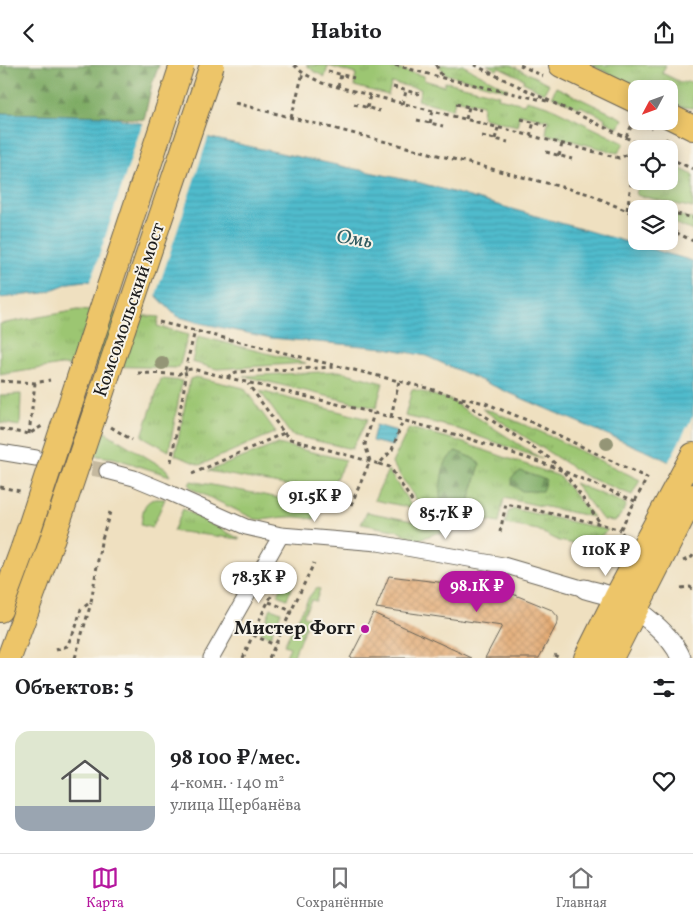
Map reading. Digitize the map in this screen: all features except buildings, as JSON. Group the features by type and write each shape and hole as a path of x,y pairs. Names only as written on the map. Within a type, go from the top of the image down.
{"main road":[{"name":"Комсомольский мост","path":"0,610 23,548 182,65"},
{"name":"Комсомольский мост","path":"10,658 47,555 212,65"},
{"path":"561,65 628,107"},
{"path":"678,127 693,128"},
{"path":"612,658 636,610 660,537 693,455"},
{"path":"586,658 616,598 660,537 693,496"}],"street":[{"path":"0,452 36,458"},
{"path":"107,471 134,478 239,525 281,535 378,543 494,563 539,574 616,598 636,610 664,632 681,658"},
{"path":"211,658 281,535"}],"path":[{"path":"294,65 303,73 322,83 619,158 628,154"},
{"path":"395,65 443,78 552,102"},
{"path":"436,65 443,78"},
{"path":"474,65 631,140"},
{"path":"328,71 354,78"},
{"path":"291,118 303,73"},
{"path":"338,87 342,75"},
{"path":"393,87 419,94"},
{"path":"403,104 406,91"},
{"path":"367,107 370,95"},
{"path":"235,103 589,194 627,210 628,206"},
{"path":"456,103 482,110"},
{"path":"354,104 380,111"},
{"path":"466,119 469,107"},
{"path":"430,123 433,111"},
{"path":"521,119 547,125"},
{"path":"417,120 443,126"},
{"path":"530,136 534,122"},
{"path":"495,139 498,128"},
{"path":"626,137 628,130"},
{"path":"482,136 508,142"},
{"path":"559,156 562,143"},
{"path":"546,152 572,159"},
{"path":"678,162 693,169"},
{"path":"678,214 693,218"},
{"path":"678,234 693,241"},
{"path":"159,322 427,387 457,397 485,403 527,421 646,478 620,530"},
{"path":"171,462 186,377 185,370 195,331"},
{"path":"226,377 236,372 342,367"},
{"path":"138,373 179,374 185,370 192,369 391,417 461,436 564,472 635,501"},
{"path":"0,381 35,383 50,380"},
{"path":"391,417 399,381"},
{"path":"29,434 35,383"},
{"path":"248,383 290,439 390,467 425,521"},
{"path":"457,397 549,458 564,472 601,524"},
{"path":"352,505 370,461 365,444 374,413"},
{"path":"379,463 392,450 403,421"},
{"path":"192,474 284,433"},
{"path":"0,487 28,492"},
{"path":"500,532 506,504 601,524 620,530 626,537"},
{"path":"75,658 91,602 101,542 110,512"},
{"path":"683,561 693,555"},
{"path":"593,556 598,564"},
{"path":"269,658 314,563"},
{"path":"243,658 268,602 284,576 294,568"},
{"path":"681,588 690,587 693,589"},
{"path":"56,650 67,646 76,627 81,609 91,602"},
{"path":"268,602 292,611"},
{"path":"253,635 275,645"},
{"path":"554,655 560,658"}],"green space":[{"path":"0,65 159,65 152,84 144,120 107,116 0,113"},
{"path":"306,65 383,65 424,76 424,80 444,86 445,82 451,83 499,95 498,98 524,104 526,100 548,106 624,143 618,153 546,134 548,120 520,114 517,126 482,117 483,105 455,99 453,109 418,100 421,89 392,83 388,95 354,86 356,74 328,66 325,77"},
{"path":"439,65 462,65 508,89 445,74"},
{"path":"487,65 511,65 549,84 544,93 523,82 524,79 499,67 497,70"},
{"path":"591,65 666,65 662,73 676,80 628,80 628,83"},
{"path":"678,81 693,82 693,108 678,106"},
{"path":"556,87 623,119 619,128 604,121 605,118 580,106 579,108 552,96"},
{"path":"678,168 693,175 693,208 678,205 678,200 658,200 636,195 637,190 678,190"},
{"path":"678,215 693,219 693,231 678,225"},
{"path":"78,310 159,317 157,326 188,335 179,368 61,365 0,375 0,324"},
{"path":"198,336 306,363 217,369 192,362"},
{"path":"339,371 383,383 376,408 244,376"},
{"path":"196,377 244,388 276,432 200,465 175,455 190,379"},
{"path":"161,379 182,381 169,451 142,436"},
{"path":"412,389 450,400 542,459 452,427 405,416"},
{"path":"260,391 368,419 352,449 291,435"},
{"path":"21,394 20,426 0,423 0,395"},
{"path":"482,409 492,411 541,432 640,480 632,495 587,477"},
{"path":"409,428 452,439 559,476 593,517 504,498 499,523 423,510 392,463","holes":["456,451 480,464 468,505 443,470 448,459"]},
{"path":"100,429 166,469 170,476 114,458 91,455"},
{"path":"278,444 346,460 328,493 208,471"},
{"path":"456,451 480,464 468,505 453,510 448,509 441,502 440,490 445,464"},
{"path":"388,470 413,508 374,500"},
{"path":"521,471 546,480 542,491 522,491 512,485 512,477"},
{"path":"191,481 321,506 314,519 284,517 263,520 255,519 192,489 189,485"},
{"path":"574,483 626,504 622,514 615,521 603,520"},
{"path":"155,499 165,499 152,528 141,525 145,505"},
{"path":"183,509 240,539 173,531"},
{"path":"514,509 608,530 596,540 580,545 559,541 538,530 505,524 508,512"},
{"path":"367,512 452,529 451,534 437,533 420,539 414,539 399,531 361,524"},
{"path":"288,572 297,576 287,599 278,595"},
{"path":"316,588 320,589 316,601 311,600 303,616 309,617 293,658 285,658 290,647 284,645 309,597"},
{"path":"271,608 281,612 270,637 261,632"}],"water":[{"name":"Омь","path":"0,113 107,116 421,183 628,242 628,250 655,250 693,261 693,473 426,356 386,348 271,338 200,323 176,316 149,288 86,281 69,283 44,293 0,298"},
{"path":"376,425 397,431 392,446 372,441"}],"pier":[{"path":"143,121 209,135 155,298 148,290 90,284"},
{"path":"693,416 693,475 668,463"}],"tunnel":[{"path":"69,464 107,471"}],"place":[{"name":"Мистер Фогг","path":"365,629"}]}
